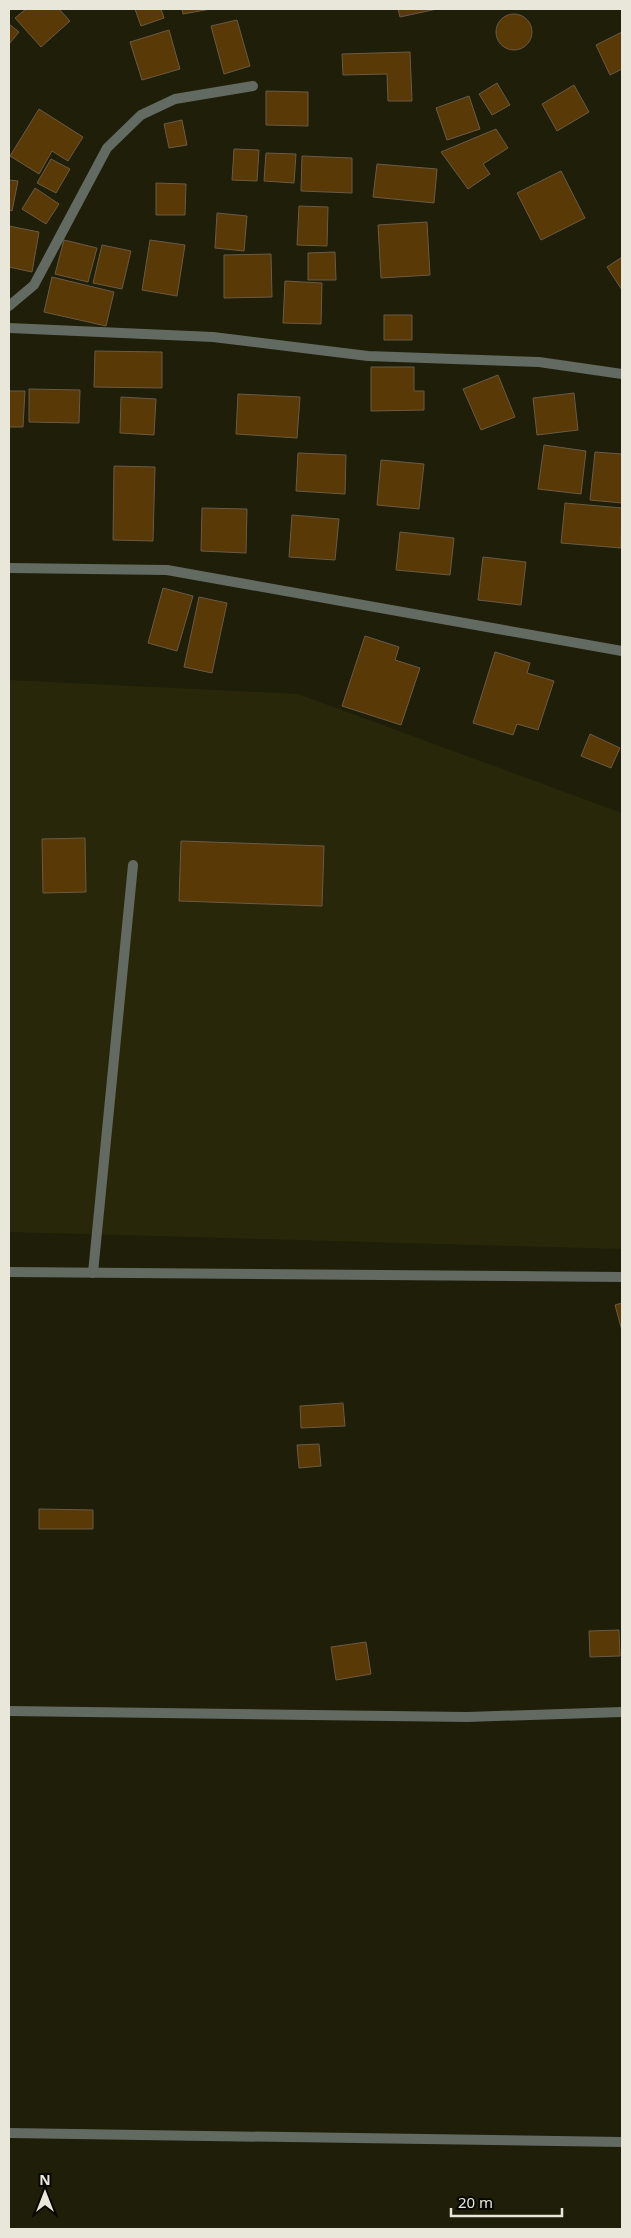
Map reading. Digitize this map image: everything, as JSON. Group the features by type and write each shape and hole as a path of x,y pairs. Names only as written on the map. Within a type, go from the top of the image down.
{"street":[{"path":"9,306 34,285 107,148 141,115 175,99 253,86"},
{"path":"9,328 213,337 368,356 539,362 622,374"},
{"path":"9,568 167,570 622,651"},
{"path":"93,1273 133,865"},
{"path":"9,1272 622,1277"},
{"path":"9,1711 467,1716 622,1712"},
{"path":"9,2133 622,2142"}],"shaded area":[{"path":"9,680 298,694 622,813 622,1249 9,1232"}],"building":[{"path":"26,9 59,9 70,21 41,47 15,18"},
{"path":"135,9 161,9 164,18 141,26"},
{"path":"182,9 211,9 183,14"},
{"path":"398,9 437,9 400,17"},
{"path":"514,14 527,19 532,32 527,45 514,50 501,45 496,32 501,19"},
{"path":"237,20 250,66 224,74 211,26"},
{"path":"9,24 19,32 9,44"},
{"path":"169,30 180,69 142,80 130,42"},
{"path":"622,32 622,69 610,75 596,45"},
{"path":"410,52 412,101 388,101 387,74 343,75 342,54"},
{"path":"497,83 510,105 492,115 479,94"},
{"path":"574,85 589,112 557,131 542,104"},
{"path":"266,91 308,92 308,126 266,125"},
{"path":"469,96 480,129 447,140 436,108"},
{"path":"39,109 83,137 68,161 52,151 39,174 10,156"},
{"path":"182,120 187,145 169,148 164,124"},
{"path":"496,129 508,148 483,164 490,174 468,189 441,152"},
{"path":"234,149 259,150 257,181 232,180"},
{"path":"266,153 296,154 294,183 264,181"},
{"path":"302,156 352,158 352,193 301,191"},
{"path":"51,159 70,169 56,193 37,183"},
{"path":"377,164 437,169 434,203 373,197"},
{"path":"561,171 585,218 541,240 517,193"},
{"path":"9,180 18,181 12,211 9,210"},
{"path":"156,183 186,184 185,215 156,215"},
{"path":"35,188 59,204 46,224 22,209"},
{"path":"299,206 328,207 327,246 297,245"},
{"path":"217,213 247,216 244,251 215,248"},
{"path":"427,222 430,275 381,278 378,225"},
{"path":"9,226 39,232 32,272 9,267"},
{"path":"64,240 97,248 88,282 55,274"},
{"path":"150,240 185,245 177,296 142,290"},
{"path":"102,245 131,251 122,289 93,283"},
{"path":"335,252 336,280 308,280 308,253"},
{"path":"271,254 272,297 224,298 224,255"},
{"path":"622,257 622,290 607,267"},
{"path":"52,277 114,292 106,326 44,312"},
{"path":"285,281 322,283 321,324 283,323"},
{"path":"384,315 412,315 412,340 384,340"},
{"path":"95,351 162,352 162,388 94,387"},
{"path":"371,367 414,367 414,391 424,391 424,410 371,411"},
{"path":"498,375 515,417 481,430 463,389"},
{"path":"29,389 80,390 79,423 29,422"},
{"path":"9,391 25,391 23,427 9,427"},
{"path":"574,393 578,430 537,435 533,398"},
{"path":"238,394 300,397 297,438 236,434"},
{"path":"121,397 156,399 154,435 120,433"},
{"path":"544,445 586,451 581,494 538,489"},
{"path":"595,452 622,454 622,503 590,500"},
{"path":"298,453 346,455 345,494 296,491"},
{"path":"381,460 424,464 419,509 377,505"},
{"path":"114,466 155,467 153,541 113,540"},
{"path":"565,503 622,508 621,548 561,543"},
{"path":"202,508 247,509 246,553 201,551"},
{"path":"292,515 339,519 335,560 289,557"},
{"path":"400,532 454,538 450,575 396,570"},
{"path":"483,557 526,562 521,605 478,600"},
{"path":"163,588 193,596 177,651 148,643"},
{"path":"199,597 227,603 212,673 184,667"},
{"path":"365,636 399,647 395,660 420,668 401,725 342,706"},
{"path":"495,652 530,663 527,673 554,681 538,730 517,724 513,735 473,723"},
{"path":"590,734 620,748 611,768 581,756"},
{"path":"85,838 86,892 43,893 42,839"},
{"path":"181,841 324,846 322,906 179,901"},
{"path":"622,1303 622,1331 615,1305"},
{"path":"343,1403 345,1426 301,1428 300,1406"},
{"path":"319,1444 321,1466 299,1468 297,1445"},
{"path":"39,1509 93,1510 93,1529 39,1529"},
{"path":"619,1630 620,1656 590,1657 589,1631"},
{"path":"366,1642 371,1674 336,1680 331,1647"}]}
